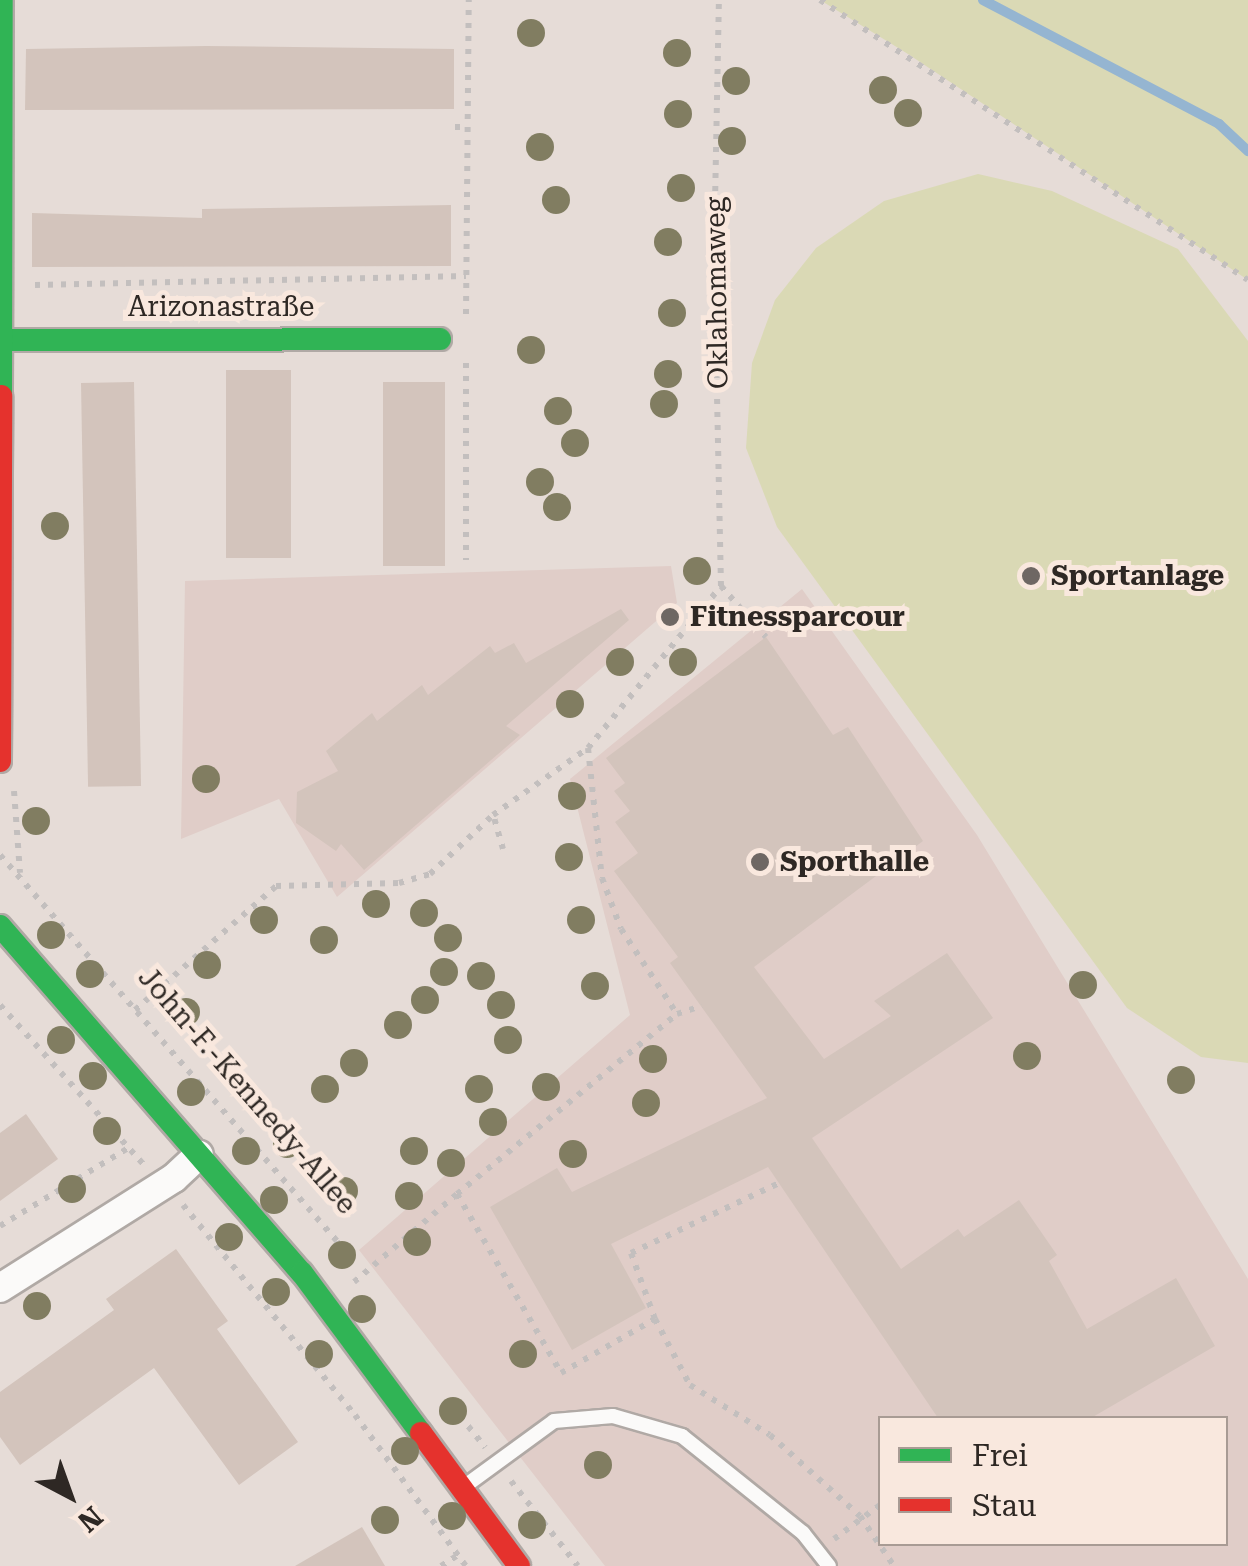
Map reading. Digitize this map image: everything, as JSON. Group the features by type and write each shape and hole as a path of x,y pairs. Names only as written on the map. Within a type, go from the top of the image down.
{"street":[{"path":"0,761 2,0"},
{"name":"Arizonastraße","path":"2,340 440,339"},
{"path":"0,926 302,1273 465,1486 520,1566"},
{"path":"0,1288 174,1178 199,1154"}],"lane":[{"path":"465,1486 554,1421 613,1416 682,1436 829,1566"}],"path":[{"path":"466,560 469,0"},
{"name":"Oklahomaweg","path":"719,0 714,256 721,586"},
{"path":"820,0 1248,280"},
{"path":"455,126 467,127"},
{"path":"18,285 466,276"},
{"path":"440,339 466,336"},
{"path":"68,1074 276,886 399,883 430,874 492,814 588,748 721,586 766,637"},
{"path":"588,748 602,878 621,929 678,1014"},
{"path":"492,814 502,848"},
{"name":"John-F.-Kennedy-Allee","path":"0,855 337,1241 353,1283 365,1298"},
{"path":"0,1005 68,1074 130,1147 0,1226"},
{"path":"353,1283 678,1014 702,1006"},
{"path":"778,1182 631,1253 655,1319 690,1386 770,1435 860,1516 878,1542"},
{"path":"457,1194 561,1373 655,1319"},
{"path":"175,1199 355,1415 466,1566"},
{"path":"448,1402 578,1566"},
{"path":"818,1553 860,1516 878,1507"},
{"path":"441,1566 458,1556"}],"shaded area":[{"path":"671,566 677,603 337,897 279,799 181,839 185,581"},
{"path":"802,589 977,835 1248,1279 1248,1566 605,1566 359,1250 630,1015 570,779"}],"green space":[{"path":"820,0 1248,0 1248,280 908,54"},
{"name":"Sportanlage","path":"978,174 1052,191 1178,249 1248,341 1248,1063 1201,1057 1127,1008 777,527 746,448 752,363 775,300 816,248 884,201"}],"building":[{"path":"26,49 454,49 454,109 25,110"},
{"path":"451,205 451,266 32,267 32,213 202,218 202,209"},
{"path":"226,370 291,370 291,558 226,558"},
{"path":"134,382 141,786 88,787 81,383"},
{"path":"383,382 445,382 445,566 383,566"},
{"path":"621,609 629,620 506,726 520,735 364,870 341,844 336,851 296,823 297,792 338,771 326,751 372,713 377,721 422,685 428,695 490,646 495,653 514,643 526,663"},
{"path":"766,637 833,735 848,727 923,841 754,967 824,1059 891,1016 874,1001 947,953 993,1018 812,1138 901,1269 958,1229 964,1237 1019,1200 1057,1255 1049,1261 1087,1329 1176,1278 1215,1346 1094,1416 937,1416 768,1167 611,1244 646,1308 572,1350 490,1207 557,1168 572,1192 767,1098 670,963 678,957 614,871 638,853 615,822 630,811 614,791 625,783 606,758"},
{"path":"26,1114 58,1159 0,1201 0,1133"},
{"path":"176,1249 228,1321 217,1329 298,1442 239,1485 154,1368 20,1465 0,1437 0,1392 114,1310 106,1299"},
{"path":"362,1527 385,1566 295,1566"}],"waterway":[{"path":"983,0 1219,124 1248,151"}],"traffic: fast":[{"path":"1,396 2,0"},
{"path":"2,340 440,339"},
{"path":"0,926 302,1273 421,1433"}],"traffic: jam":[{"path":"0,761 1,396"},
{"path":"421,1433 519,1566"}],"place":[{"name":"Sportanlage","path":"1031,576"},
{"name":"Fitnessparcour","path":"670,617"},
{"name":"Sporthalle","path":"760,862"}]}
